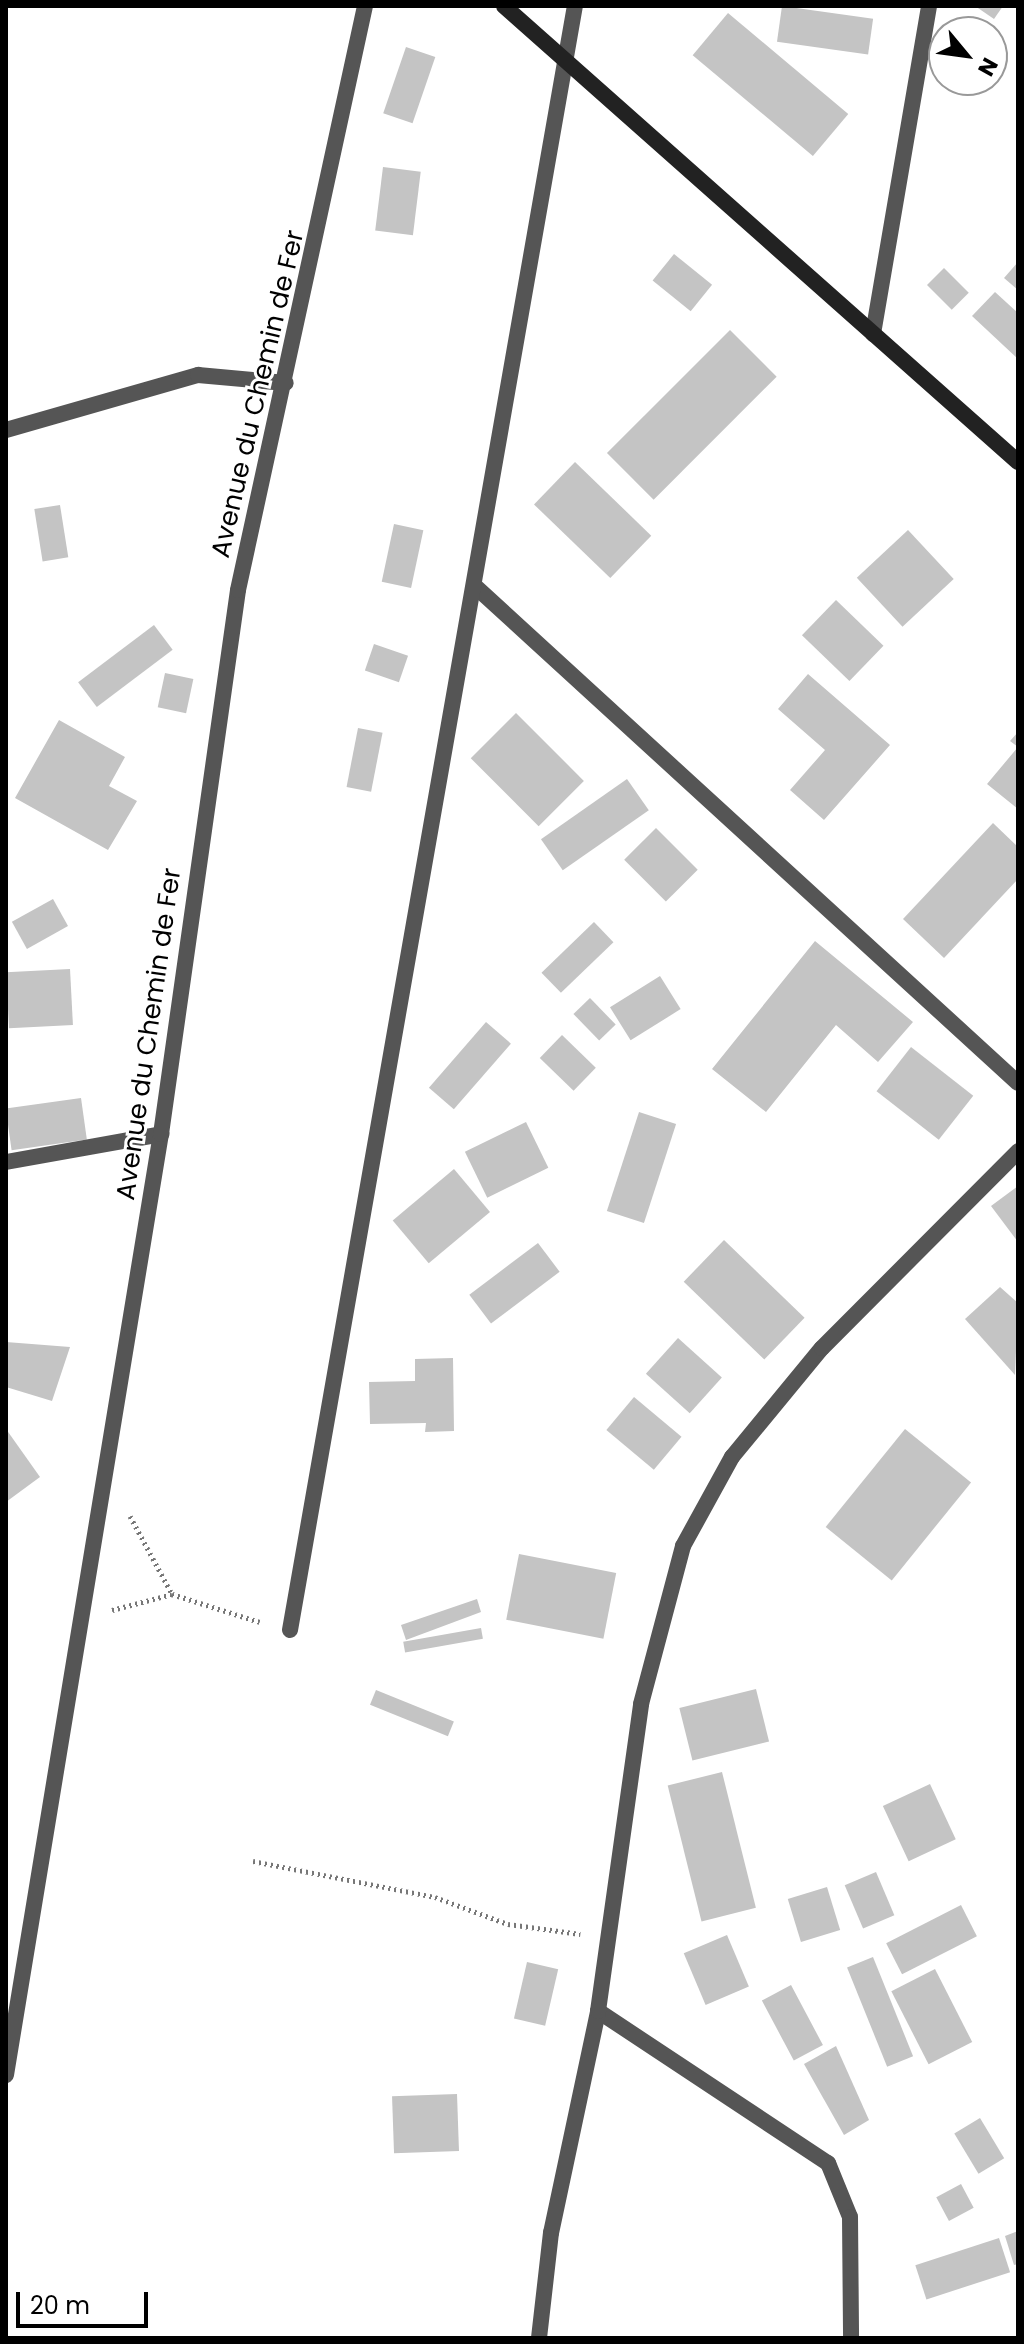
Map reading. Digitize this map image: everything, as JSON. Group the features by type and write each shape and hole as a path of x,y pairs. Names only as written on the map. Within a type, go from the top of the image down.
{"street":[{"name":"Avenue du Chemin de Fer","path":"6,2075 161,1134 238,590 286,383 365,6"},
{"path":"504,6 1018,462"},
{"path":"290,1630 477,588 575,6"},
{"path":"873,334 929,6"},
{"path":"6,430 198,375 286,383"},
{"path":"477,588 1018,1083"},
{"path":"6,1162 161,1134"},
{"path":"539,2338 551,2233 598,2011 641,1704 683,1546 732,1457 822,1348 1018,1151"},
{"path":"598,2011 828,2163 850,2217 851,2338"}],"path":[{"path":"105,1460 172,1594"},
{"path":"80,1618 172,1594 290,1630"},
{"path":"253,1861 435,1897 533,1929 609,1934"}],"building":[{"path":"782,6 873,19 868,54 777,42"},
{"path":"975,6 1003,6 996,16 990,16"},
{"path":"728,13 848,114 813,156 693,55"},
{"path":"406,47 435,57 413,123 383,113"},
{"path":"383,167 421,172 413,235 375,231"},
{"path":"674,254 712,285 691,311 653,280"},
{"path":"1018,262 1018,290 1004,278"},
{"path":"944,268 969,293 952,310 927,285"},
{"path":"995,292 1018,313 1018,359 972,316"},
{"path":"730,330 777,377 654,500 607,453"},
{"path":"575,462 651,536 610,578 534,504"},
{"path":"60,505 68,557 43,561 34,509"},
{"path":"394,524 423,530 411,588 382,582"},
{"path":"908,530 954,579 902,627 857,578"},
{"path":"836,600 883,646 849,681 802,635"},
{"path":"154,625 173,650 97,707 78,682"},
{"path":"374,644 408,656 399,682 365,670"},
{"path":"165,673 193,679 186,713 158,707"},
{"path":"808,674 890,745 824,820 790,790 825,750 778,709"},
{"path":"516,713 584,781 539,826 471,758"},
{"path":"59,720 125,757 109,786 137,801 108,850 15,798"},
{"path":"358,728 383,733 371,792 347,787"},
{"path":"1018,732 1018,747 1010,741"},
{"path":"1018,747 1018,809 987,784"},
{"path":"627,779 649,810 563,870 541,839"},
{"path":"993,823 1018,847 1018,879 944,958 903,919"},
{"path":"656,828 698,870 666,902 624,860"},
{"path":"53,899 68,926 27,949 12,922"},
{"path":"594,922 613,942 561,993 541,973"},
{"path":"815,941 913,1022 878,1062 836,1025 766,1112 712,1069"},
{"path":"70,969 73,1025 9,1028 6,972"},
{"path":"660,976 681,1009 631,1040 610,1007"},
{"path":"590,998 616,1025 599,1041 573,1014"},
{"path":"486,1022 511,1044 454,1109 429,1088"},
{"path":"562,1035 596,1068 574,1091 540,1058"},
{"path":"911,1047 973,1096 939,1140 877,1091"},
{"path":"81,1098 87,1140 12,1150 6,1109"},
{"path":"639,1112 676,1124 644,1223 607,1211"},
{"path":"526,1122 548,1168 487,1198 465,1152"},
{"path":"454,1169 490,1212 429,1263 393,1220"},
{"path":"1018,1186 1018,1242 991,1206"},
{"path":"724,1240 805,1318 764,1360 684,1282"},
{"path":"538,1243 560,1272 491,1324 469,1295"},
{"path":"1000,1287 1018,1303 1015,1375 965,1319"},
{"path":"678,1338 722,1377 690,1413 646,1374"},
{"path":"6,1342 70,1347 52,1401 6,1387"},
{"path":"453,1358 454,1431 425,1432 426,1423 370,1424 369,1382 415,1381 415,1359"},
{"path":"634,1397 681,1437 654,1470 606,1430"},
{"path":"6,1429 40,1477 6,1502"},
{"path":"905,1429 971,1482 892,1580 826,1527"},
{"path":"519,1554 616,1573 603,1639 506,1620"},
{"path":"477,1599 481,1612 406,1640 401,1625"},
{"path":"481,1628 483,1639 405,1653 403,1642"},
{"path":"756,1689 769,1741 692,1761 679,1708"},
{"path":"376,1690 454,1721 448,1736 370,1705"},
{"path":"722,1772 756,1908 702,1921 668,1786"},
{"path":"930,1784 956,1839 909,1861 883,1806"},
{"path":"876,1872 894,1915 863,1929 845,1885"},
{"path":"827,1887 840,1930 801,1942 788,1899"},
{"path":"961,1905 977,1936 902,1974 886,1943"},
{"path":"727,1935 749,1987 706,2005 684,1953"},
{"path":"873,1957 913,2056 887,2067 847,1967"},
{"path":"527,1962 558,1969 545,2026 514,2019"},
{"path":"935,1969 972,2042 929,2064 891,1991"},
{"path":"791,1985 823,2045 794,2061 762,2000"},
{"path":"836,2046 869,2120 844,2135 804,2064"},
{"path":"457,2094 459,2151 394,2153 392,2096"},
{"path":"980,2118 1004,2158 978,2174 954,2133"},
{"path":"961,2184 974,2208 949,2221 936,2197"},
{"path":"1018,2231 1018,2264 1014,2265 1005,2236"},
{"path":"999,2238 1010,2272 926,2299 915,2265"}]}
